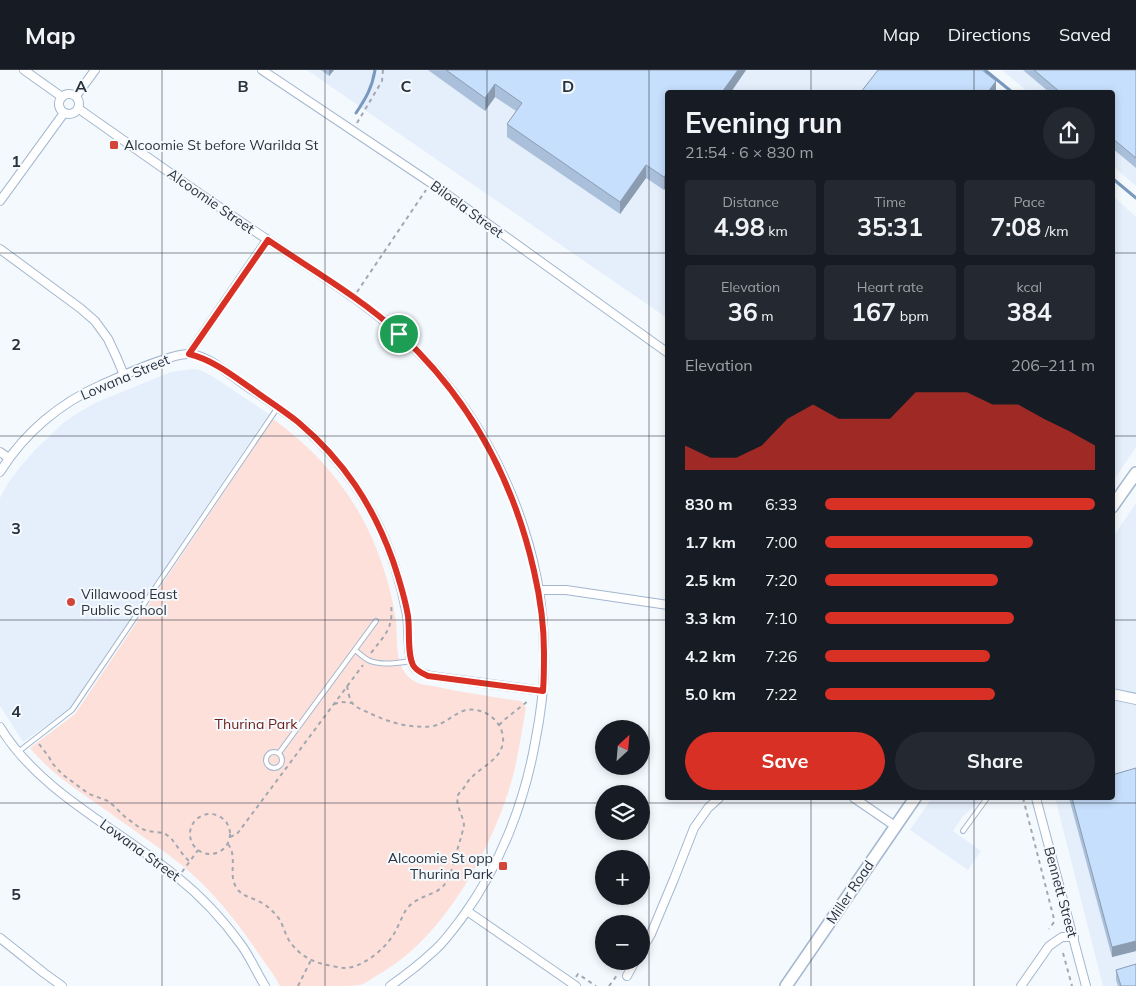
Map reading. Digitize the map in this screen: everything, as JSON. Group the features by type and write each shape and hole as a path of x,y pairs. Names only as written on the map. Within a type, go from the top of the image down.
{"main road":[{"path":"1115,504 1136,473"},
{"name":"Miller Road","path":"786,986 914,800"}],"street":[{"path":"24,70 62,97"},
{"path":"76,96 95,70"},
{"name":"Biloela Street","path":"262,70 431,183 665,351"},
{"path":"67,94 76,96 80,102 79,109 71,115 64,113 59,106 62,97 67,94"},
{"name":"Alcoomie Street","path":"79,109 377,315 418,352 458,399 484,439 510,492 525,532 539,590 544,652 541,713 530,770 520,804 493,867 452,932 415,968 390,986"},
{"path":"0,201 64,113"},
{"path":"268,240 189,354 199,356 219,367 297,422 332,455 364,497 390,551 402,592 408,616 411,661 414,668 428,676 543,691"},
{"path":"0,249 95,321 108,339 124,375"},
{"name":"Lowana Street","path":"0,472 31,432 64,405 81,394 171,357 189,354"},
{"path":"0,452 9,458"},
{"path":"539,590 566,590 665,605"},
{"path":"1115,694 1136,698"},
{"name":"Lowana Street","path":"0,727 32,768 50,784 178,877 201,898 242,947 265,986"},
{"path":"650,936 694,828 708,808 717,800"},
{"path":"857,800 895,826"},
{"name":"Bennett Street","path":"1037,800 1086,986"},
{"path":"467,910 576,986"},
{"path":"1021,986 1049,946 1062,938 1074,937"},
{"path":"0,938 62,986"},
{"path":"627,976 631,970"}],"lane":[{"path":"18,752 72,710 278,407"},
{"path":"279,753 376,621"},
{"path":"355,650 367,659 378,662 389,664 411,661"},
{"path":"273,751 279,753 282,760 281,764 274,768 269,766 265,759 268,754 273,751"},
{"path":"963,832 986,800"}],"path":[{"path":"357,124 382,81 383,70"},
{"path":"358,290 426,190"},
{"path":"230,838 236,834 390,628 392,619 391,605"},
{"path":"228,844 233,857 233,880 235,887 243,895 268,906 280,918 289,941 303,956 322,964 346,968 356,966 371,958 386,945 412,902 436,892 448,880 454,866 464,825 458,806 458,795 470,778 492,762 500,752 503,736 499,725 492,717 472,710 464,711 434,726 408,726 392,723 356,707 351,701 347,686"},
{"path":"499,725 528,701"},
{"path":"334,704 342,702 353,703"},
{"path":"34,740 62,774 89,794 108,801 140,828 147,831 164,833 171,838 190,862"},
{"path":"1023,800 1054,919 1049,929"},
{"path":"206,814 220,816 229,825 231,831 228,844 224,849 213,854 198,850 190,834 194,821 206,814"},
{"path":"178,877 198,850"},
{"path":"1062,953 1072,986"},
{"path":"298,986 311,960"}],"shaded area":[{"path":"307,70 972,70 995,90 665,90 665,317"},
{"path":"1002,70 1136,70 1136,186 1115,168 1115,90 1026,90"},
{"path":"1115,198 1136,217 1136,447 1115,478"},
{"name":"Villawood East Public School","path":"193,369 212,376 269,414 69,709 23,742 0,706 0,498 20,467 63,423 97,402 171,372"},
{"path":"1136,503 1136,986 1103,986 1056,800 1115,800 1115,534"},
{"path":"931,800 980,800 963,816 953,831 981,851 968,870 910,830"}],"green space":[{"name":"Thurina Park","path":"273,419 312,452 329,470 358,510 379,555 390,590 396,621 399,659 405,673 419,683 521,701 526,708 516,764 506,799 482,856 466,884 428,935 383,972 360,985 280,986 234,919 195,877 166,853 68,783 48,767 30,748 75,714"}],"building":[{"path":"446,70 738,70 723,90 665,90 665,176 664,177 646,165 620,202 507,124 522,103 495,84 485,98"},
{"path":"878,70 982,70 996,81 989,90 863,90"},
{"path":"1034,70 1136,70 1136,158 1115,140 1115,90 1058,90"},
{"path":"1136,768 1136,941 1112,947 1073,800 1115,800 1115,774"},
{"path":"1136,964 1136,986 1121,986 1116,970"}],"waterway":[{"path":"356,113 368,93 375,70"},
{"path":"985,70 1010,90"},
{"path":"1115,180 1136,198"}],"place":[{"name":"Alcoomie St before Warilda St","path":"114,145"},
{"name":"Villawood East Public School","path":"71,602"},
{"name":"Alcoomie St opp Thurina Park","path":"503,866"}],"route":[{"path":"268,240 353,297 399,334 434,369 472,419 498,465 518,510 539,590 544,652 543,691 428,676 414,668 411,661 408,616 395,567 377,522 364,497 332,455 297,422 219,367 199,356 189,354 268,240"}]}
